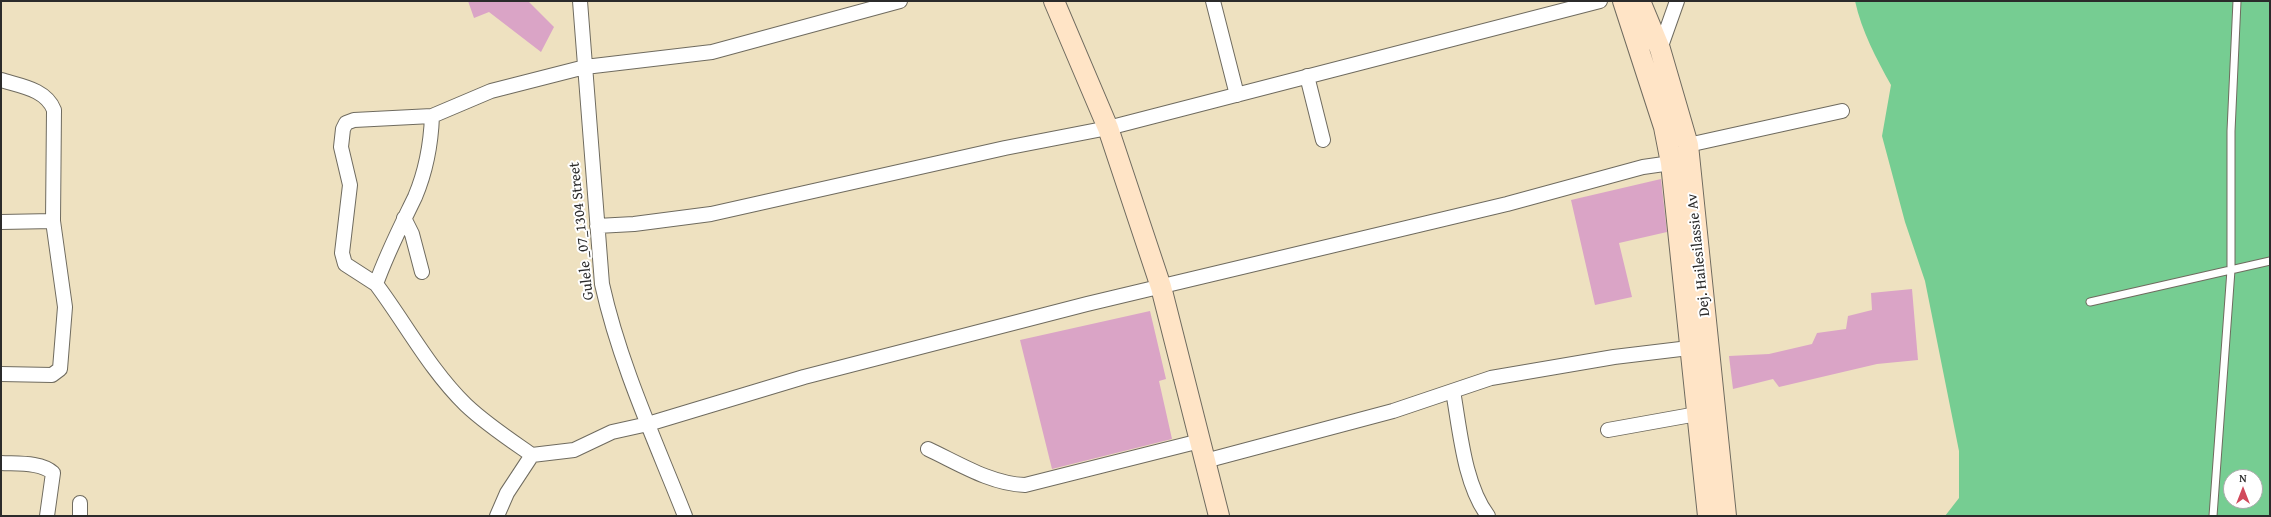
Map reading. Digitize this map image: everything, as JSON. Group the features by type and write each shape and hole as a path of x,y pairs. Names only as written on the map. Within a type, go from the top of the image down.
{"main road":[{"path":"1054,1 1108,128 1162,287 1219,516"},
{"path":"1623,1 1664,127 1671,163 1689,348 1708,516"},
{"name":"Dej. Hailesilassie Av","path":"1640,1 1660,49 1688,144 1726,516"}],"street":[{"name":"Gulele _07_1304 Street","path":"580,1 602,284 611,327 626,372 685,516"},
{"path":"900,1 712,52 585,67 491,91 432,116 354,120 346,123 343,129 341,147 350,185 342,253 346,264 376,284 431,365 466,405 496,430 532,455 574,450 612,432 648,424 804,377 1162,287 1406,229 1643,167 1671,163"},
{"path":"1213,1 1237,94"},
{"path":"597,226 634,224 711,214 1005,148 1108,128 1600,1"},
{"path":"1660,49 1677,1"},
{"path":"1307,76 1323,140"},
{"path":"1,80 45,95 51,100 54,110 53,221 65,307 60,370 52,375 1,374"},
{"path":"1688,144 1842,111"},
{"path":"376,284 415,196 428,154 432,116"},
{"path":"404,218 412,234 422,272"},
{"path":"1,222 53,221"},
{"path":"1205,461 1393,410 1490,378 1614,357 1689,348"},
{"path":"1453,391 1471,483 1479,504 1488,516"},
{"path":"1608,430 1697,414"},
{"path":"928,449 997,480 1013,485 1025,485 1200,440"},
{"path":"497,516 507,493 532,455"},
{"path":"1,463 33,465 48,468 53,473 47,516"}],"lane":[{"path":"2213,516 2231,270 2231,131 2237,1"},
{"path":"2090,302 2270,261"}],"green space":[{"path":"1855,1 2270,1 2270,516 1945,516 1959,498 1959,451 1925,281 1905,222 1882,136 1891,85 1861,23"}],"building":[{"path":"468,1 528,1 554,27 541,52 489,12 474,18"},
{"path":"1661,179 1667,232 1619,243 1632,297 1595,305 1571,200"},
{"path":"1912,289 1918,360 1877,364 1779,387 1773,379 1733,389 1729,356 1769,354 1812,344 1817,333 1846,329 1848,316 1872,310 1871,293"},
{"path":"1150,311 1166,379 1159,381 1172,439 1052,469 1020,340"}]}
